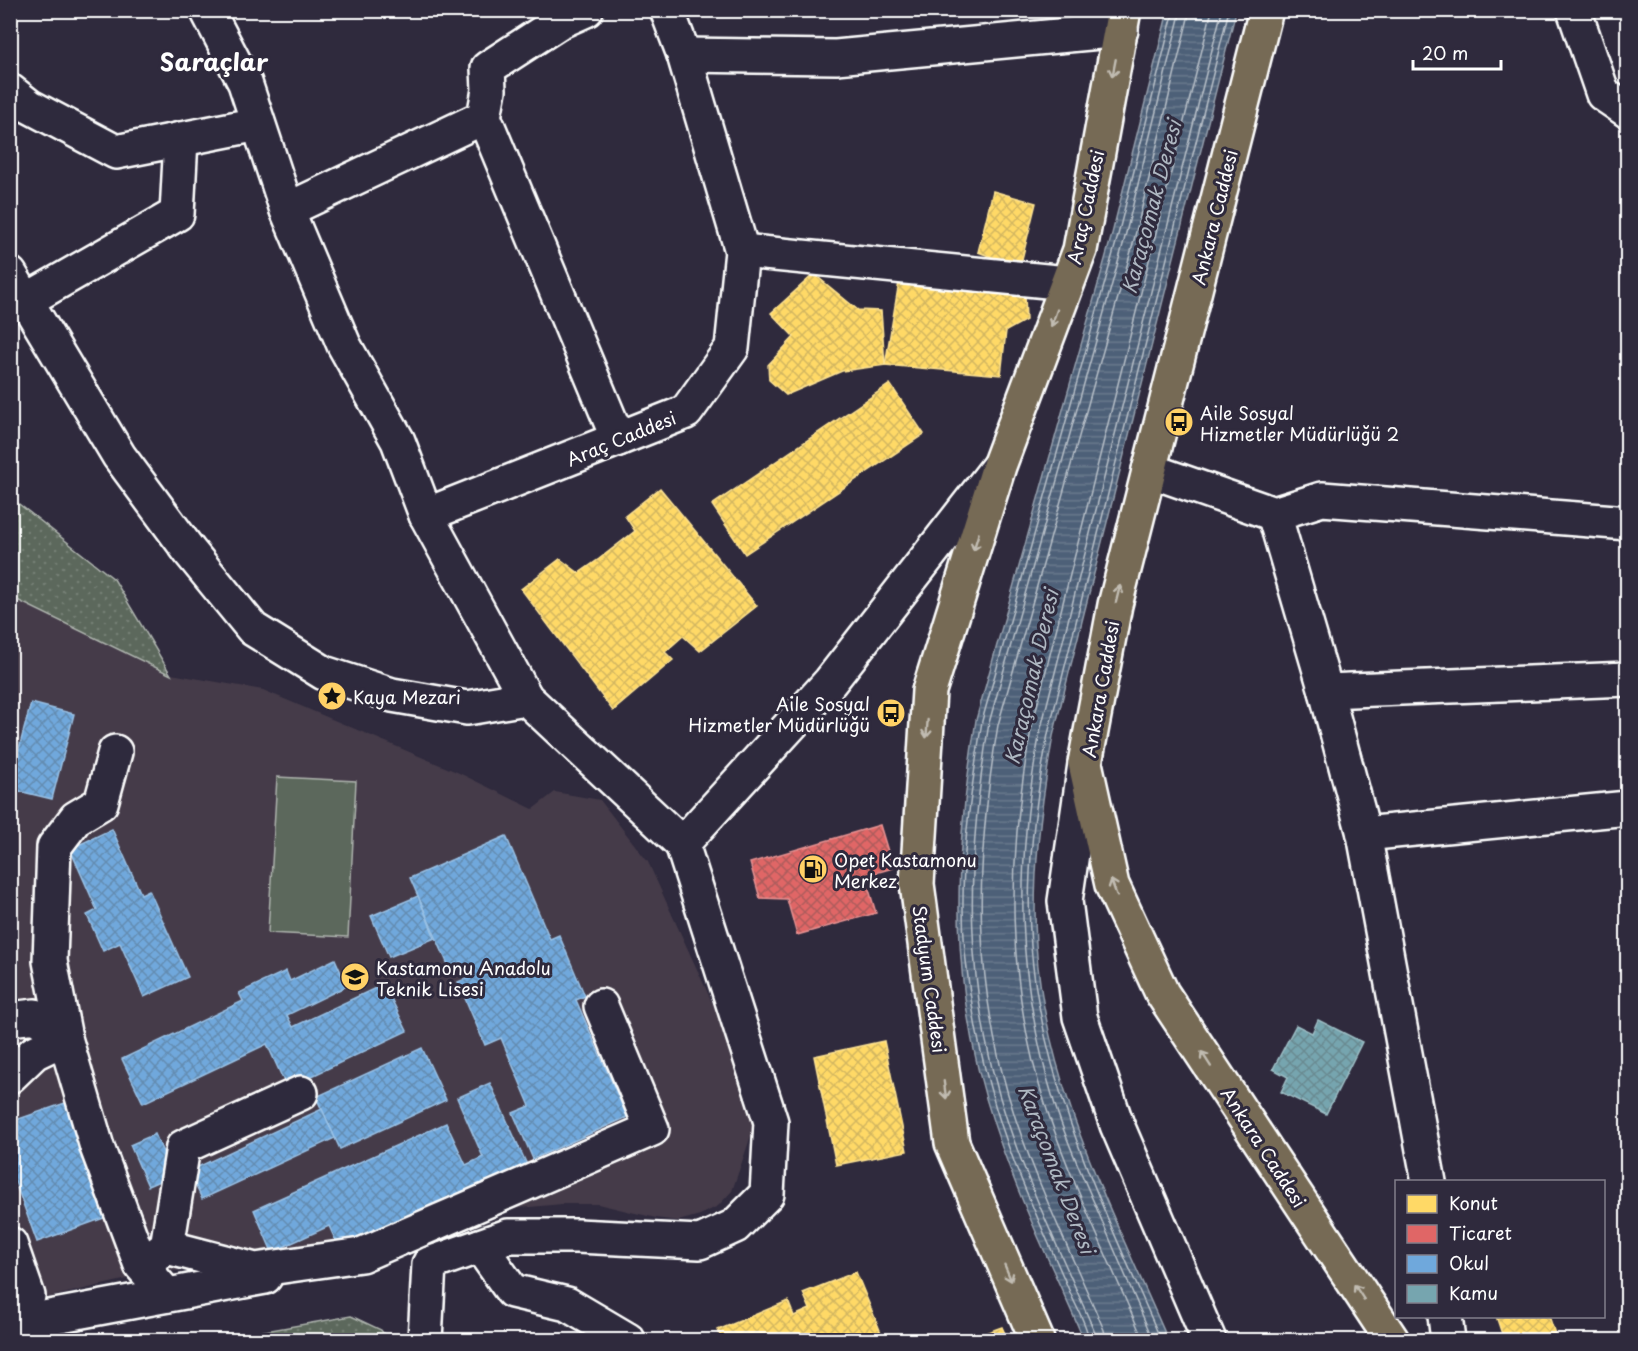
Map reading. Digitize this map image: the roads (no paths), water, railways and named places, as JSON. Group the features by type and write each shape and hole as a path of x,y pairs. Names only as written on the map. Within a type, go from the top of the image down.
{"main road":[{"name":"Ankara Caddesi","path":"1266,10 1115,604 1085,763 1112,885 1162,993 1392,1341"},
{"name":"Araç Caddesi","path":"999,466 1080,250 1122,20"},
{"name":"Stadyum Caddesi","path":"999,466 929,691 917,884 952,1143 1037,1341"}],"street":[{"path":"10,1322 28,1321 378,1256 429,1264 508,1236 577,1236 700,1242 735,1226 767,1194 771,1122 682,844 526,698 426,515 398,441 344,345 287,210 245,83 207,10"},
{"path":"586,10 559,22 488,68 489,90 484,117 618,439"},
{"name":"Araç Caddesi","path":"426,515 686,412 732,348 741,251 684,56 667,10"},
{"path":"1574,10 1603,94 1628,111"},
{"path":"684,56 836,57 1122,20"},
{"path":"10,91 29,106 116,152 258,124"},
{"path":"287,210 484,117"},
{"path":"182,139 177,214 19,287 119,456 190,552 253,629 324,673 392,695 467,708 526,698"},
{"path":"741,251 1067,283"},
{"path":"682,844 830,682 999,466"},
{"path":"1149,470 1274,514 1322,499 1628,523"},
{"path":"1274,514 1326,691 1364,834 1429,1180"},
{"path":"1326,691 1628,680"},
{"path":"115,752 101,803 76,818 54,847 50,961 65,1038 97,1147 154,1256 167,1295"},
{"path":"1085,763 1065,901 1080,1017 1117,1125 1209,1341"},
{"path":"1364,834 1628,808"},
{"path":"154,1256 255,1269 361,1255 652,1129 601,1006"},
{"path":"10,1019 35,1016 65,1038"},
{"path":"10,1076 34,1053 65,1038"},
{"path":"154,1256 183,1147 301,1093"},
{"path":"10,1244 28,1296 10,1300"},
{"path":"480,1246 512,1291 567,1304 628,1341"},
{"path":"425,1341 429,1264"},
{"path":"1445,1318 1448,1341"}],"water":[{"name":"Karaçomak Deresi","path":"1168,11 1236,11 1053,736 1038,839 1035,918 1042,996 1067,1098 1104,1196 1168,1340 1084,1340 1015,1181 995,1127 980,1075 969,1025 962,975 959,925 963,824 976,720 1111,238"}],"place":[{"name":"Aile Sosyal Hizmetler Müdürlüğü 2","path":"1179,422"},
{"name":"Kaya Mezari","path":"332,696"},
{"name":"Aile Sosyal Hizmetler Müdürlüğü","path":"891,713"},
{"name":"Opet Kastamonu Merkez","path":"813,869"},
{"name":"Kastamonu Anadolu Teknik Lisesi","path":"355,977"}],"district":[{"name":"Saraçlar","path":"214,61"}]}
